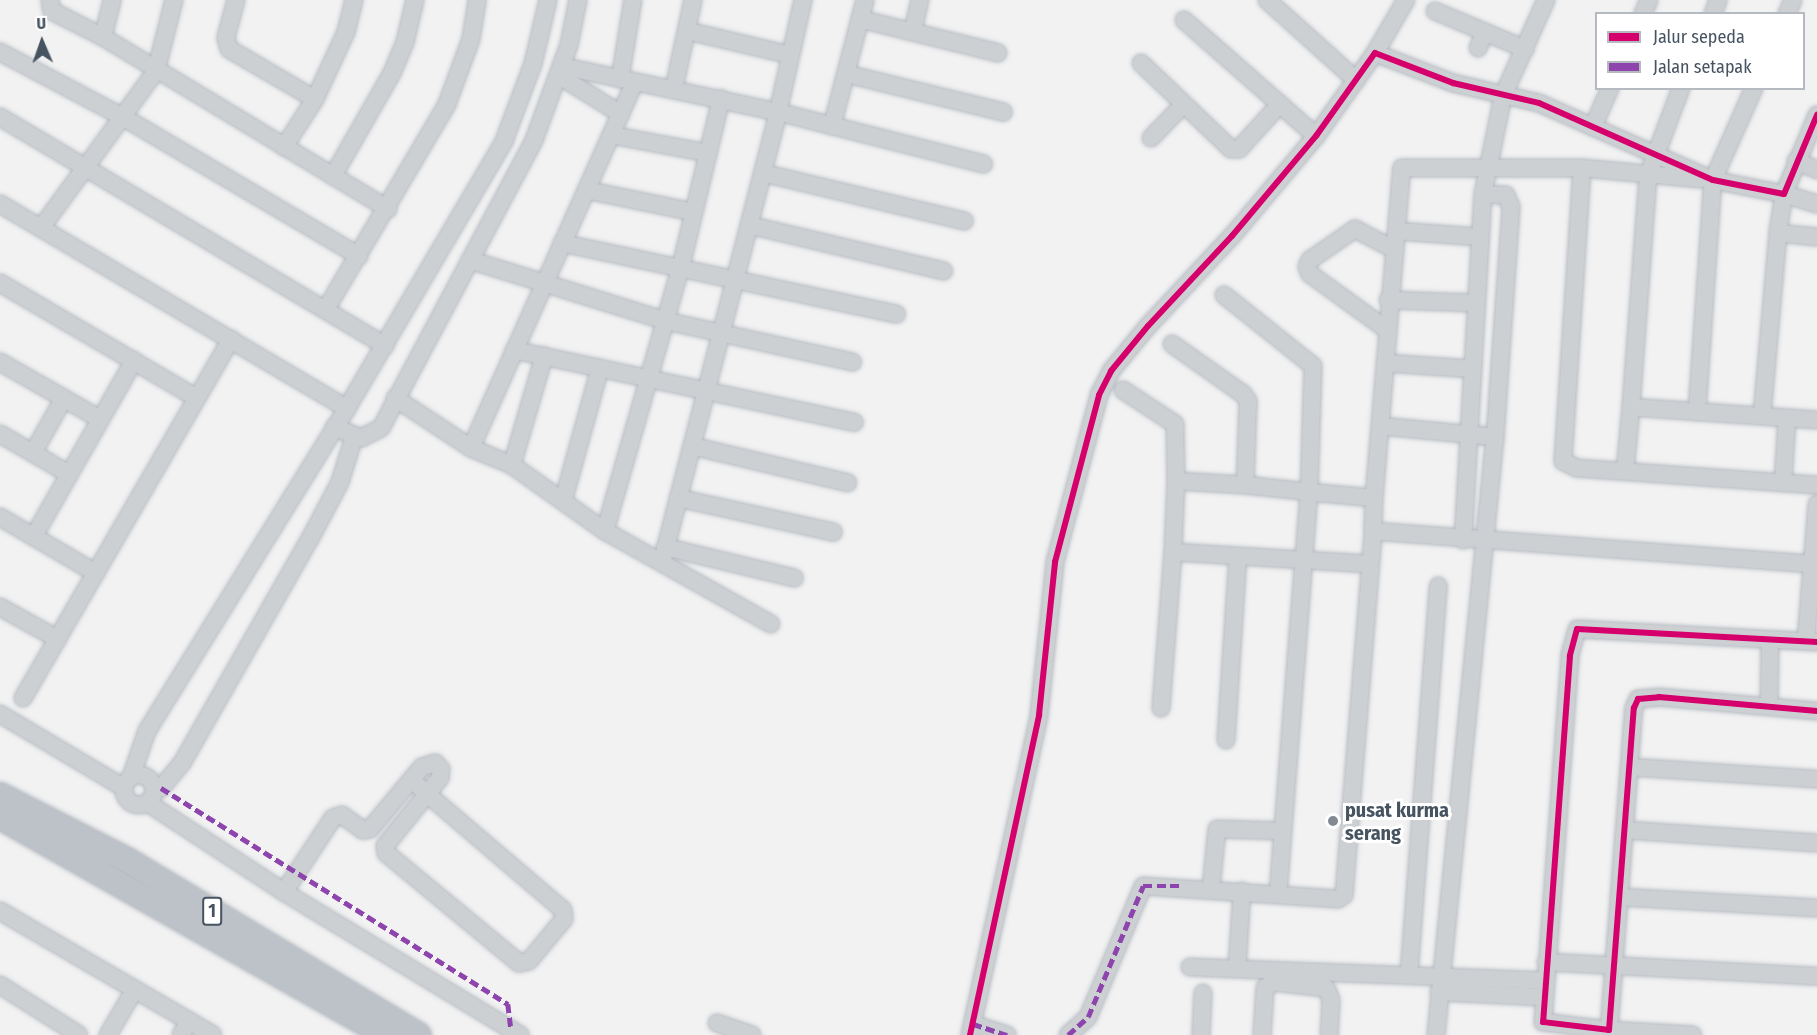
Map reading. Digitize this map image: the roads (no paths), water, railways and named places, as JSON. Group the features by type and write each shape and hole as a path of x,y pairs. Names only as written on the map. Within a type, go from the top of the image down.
{"highway":[{"name":"1","path":"0,795 129,861 419,1035"},
{"name":"1","path":"0,817 386,1035"}],"street":[{"path":"50,0 52,11 103,37 388,209"},
{"path":"103,37 112,0"},
{"path":"40,228 82,167 123,117 156,71 174,0"},
{"path":"236,0 226,38 229,49 315,99"},
{"path":"284,147 315,99 346,32 354,0"},
{"path":"333,177 392,73 405,42 415,0"},
{"path":"326,309 388,209 462,72 477,0"},
{"path":"548,0 533,64 504,141 385,346 147,731 127,783 131,804 151,797 182,764 310,537 363,436 395,398 534,140 560,70 578,0"},
{"path":"471,448 543,283 621,114 628,80 633,0"},
{"path":"674,88 693,0"},
{"path":"663,555 763,173 801,0"},
{"path":"832,126 865,0"},
{"path":"913,30 920,0"},
{"path":"1267,0 1356,80"},
{"path":"1007,1035 971,1030 1039,715 1055,562 1100,395 1111,371 1148,326 1232,236 1316,136 1375,53 1406,0"},
{"path":"1463,540 1483,194 1503,96 1546,0"},
{"path":"1435,11 1525,49"},
{"path":"860,19 913,30 998,53"},
{"path":"1184,20 1316,136"},
{"path":"688,31 790,55"},
{"path":"1478,48 1485,32"},
{"path":"0,52 123,117 359,256"},
{"path":"1375,53 1453,82 1539,103 1713,180"},
{"path":"1141,63 1183,105 1235,150 1280,104"},
{"path":"560,70 674,88 984,164"},
{"path":"560,70 621,114"},
{"path":"847,74 1003,112"},
{"path":"1593,127 1609,90"},
{"path":"1625,471 1648,176 1653,153 1680,90"},
{"path":"1698,412 1713,180 1753,90"},
{"path":"605,531 681,267 721,99"},
{"path":"1151,138 1183,105"},
{"path":"1762,416 1778,233 1784,194 1817,115"},
{"path":"0,117 385,346"},
{"path":"611,135 708,153"},
{"path":"1796,161 1817,170"},
{"path":"1068,1035 1074,1026 1086,1020 1143,886 1278,892 1338,899 1347,886 1381,426 1388,300 1402,168 1582,168 1648,176 1713,180 1784,194 1817,204"},
{"path":"1582,168 1562,457 1571,467 1817,485"},
{"path":"763,173 964,221"},
{"path":"586,190 693,212"},
{"path":"1436,1035 1440,975 1495,437 1511,200 1506,195 1483,194"},
{"path":"0,204 347,408"},
{"path":"749,225 944,271"},
{"path":"1386,329 1310,274 1307,267 1310,260 1354,230 1395,250"},
{"path":"1397,231 1480,237"},
{"path":"1778,233 1817,237"},
{"path":"562,243 736,278 897,314"},
{"path":"470,260 666,321 723,330 853,362"},
{"path":"0,284 197,398"},
{"path":"1224,295 1313,366 1309,492 1278,892"},
{"path":"1388,300 1475,303"},
{"path":"23,698 231,339"},
{"path":"1172,344 1243,394 1248,401 1245,485"},
{"path":"1475,348 1501,348"},
{"path":"514,350 854,422"},
{"path":"512,465 544,356"},
{"path":"34,536 134,361"},
{"path":"0,362 100,419"},
{"path":"1385,363 1473,369"},
{"path":"564,498 600,368"},
{"path":"1123,390 1175,424 1176,481 1173,552 1161,708"},
{"path":"33,453 64,398"},
{"path":"395,398 471,448 512,465 564,498 605,531 663,555 771,624"},
{"path":"1631,407 1817,420"},
{"path":"1783,483 1787,418"},
{"path":"1381,426 1495,437"},
{"path":"334,427 363,436"},
{"path":"0,434 69,474"},
{"path":"692,446 848,483"},
{"path":"1176,481 1245,485 1374,498"},
{"path":"678,498 833,532"},
{"path":"1693,1035 1609,1033 1545,1023 1546,962 1570,656 1576,629 1812,642 1817,504"},
{"path":"0,517 96,573"},
{"path":"1373,531 1463,540 1815,564"},
{"path":"1173,552 1370,564"},
{"path":"663,555 794,578"},
{"path":"1226,740 1238,556"},
{"path":"1409,975 1438,586"},
{"path":"0,607 58,639"},
{"path":"1769,706 1770,641"},
{"path":"1609,1033 1634,708 1638,699 1817,711"},
{"path":"0,714 127,783 146,777 151,797 284,892 520,1035"},
{"path":"284,892 338,814 363,830 370,829 424,765 438,765 441,776 427,794 385,846 386,853 519,963 526,963 564,919 565,913 427,794 412,780"},
{"path":"1629,767 1817,779"},
{"path":"1211,888 1217,829 1282,831"},
{"path":"1625,830 1817,843"},
{"path":"1237,969 1242,891"},
{"path":"1618,897 1817,908"},
{"path":"0,911 135,989 185,1028 213,1035"},
{"path":"1546,962 1615,963 1817,976"},
{"path":"1190,967 1440,975 1545,989"},
{"path":"1262,1035 1265,988 1273,982 1326,988 1331,1000 1329,1035"},
{"path":"0,985 79,1035"},
{"path":"108,1035 135,989"},
{"path":"1439,992 1545,989"},
{"path":"1201,1035 1203,993"},
{"path":"717,1023 752,1035"}],"place":[{"name":"pusat kurma serang","path":"1333,821"}]}
